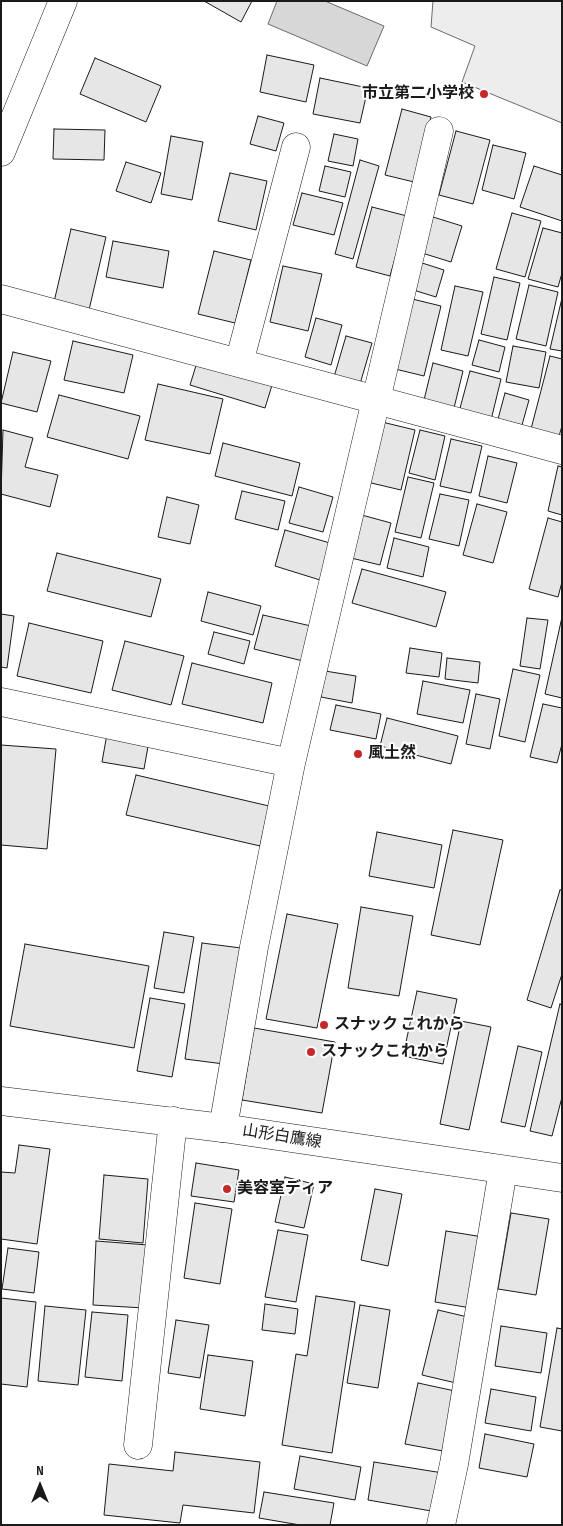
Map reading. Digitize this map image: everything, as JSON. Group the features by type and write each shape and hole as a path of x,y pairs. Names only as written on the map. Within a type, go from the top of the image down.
{"main road":[{"path":"1,152 63,1"},
{"path":"223,1128 254,947 291,763 439,131"},
{"path":"239,363 296,147"},
{"path":"1,298 562,450"},
{"path":"1,702 291,763"},
{"name":"山形白鷹線","path":"1,1101 173,1121 562,1178"},
{"path":"138,1445 173,1121"},
{"path":"441,1525 454,1464 503,1170"}],"shaded area":[{"path":"277,1 325,1 384,26 367,66 268,24"},
{"path":"433,1 562,1 562,123 462,82 475,46 431,27"}],"building":[{"path":"204,1 252,1 241,22"},
{"path":"267,55 314,65 306,102 260,92"},
{"path":"95,58 161,86 146,122 80,94"},
{"path":"320,78 368,88 360,123 313,114"},
{"path":"402,109 431,117 414,182 385,175"},
{"path":"258,116 284,123 276,151 250,144"},
{"path":"54,129 105,130 104,160 53,159"},
{"path":"456,131 490,140 473,204 439,195"},
{"path":"334,134 358,139 353,166 328,161"},
{"path":"171,136 203,142 192,200 161,194"},
{"path":"493,145 526,153 514,199 482,190"},
{"path":"360,160 379,166 353,259 335,254"},
{"path":"126,162 161,173 151,203 116,191"},
{"path":"325,166 351,172 345,197 319,191"},
{"path":"534,166 562,175 562,221 520,207"},
{"path":"230,173 267,181 256,230 218,221"},
{"path":"302,193 343,203 334,235 293,225"},
{"path":"372,207 407,216 390,276 356,267"},
{"path":"512,213 541,221 525,277 496,269"},
{"path":"433,217 462,226 451,262 422,253"},
{"path":"543,228 562,233 562,273 558,287 528,279"},
{"path":"71,229 106,237 89,310 54,302"},
{"path":"113,241 169,251 163,288 106,277"},
{"path":"214,251 251,260 235,323 198,314"},
{"path":"419,262 444,270 436,297 410,289"},
{"path":"283,266 322,274 308,331 270,322"},
{"path":"494,277 520,283 507,340 481,334"},
{"path":"529,285 558,292 546,346 516,339"},
{"path":"455,286 483,292 468,356 441,350"},
{"path":"408,298 441,306 424,376 391,368"},
{"path":"562,298 562,351 550,349"},
{"path":"316,318 342,325 331,365 305,357"},
{"path":"346,336 372,343 360,384 334,377"},
{"path":"479,340 505,347 499,372 472,365"},
{"path":"73,341 133,355 124,393 64,380"},
{"path":"513,346 546,352 539,388 506,382"},
{"path":"13,352 51,361 37,412 1,403"},
{"path":"550,356 562,359 562,426 559,436 531,429"},
{"path":"198,359 273,382 265,408 190,385"},
{"path":"433,363 463,371 454,408 424,400"},
{"path":"470,371 501,379 491,420 459,412"},
{"path":"158,384 223,399 210,454 145,440"},
{"path":"505,393 529,400 522,425 498,419"},
{"path":"59,395 140,416 128,459 47,437"},
{"path":"382,422 415,430 401,490 367,482"},
{"path":"3,430 33,438 25,467 58,475 50,507 1,494"},
{"path":"420,430 445,436 435,480 409,473"},
{"path":"451,439 482,446 471,493 440,486"},
{"path":"223,443 300,463 292,496 215,476"},
{"path":"488,456 517,463 507,503 479,496"},
{"path":"558,466 562,467 562,515 548,511"},
{"path":"408,477 434,483 421,538 395,532"},
{"path":"299,487 333,497 323,532 289,523"},
{"path":"242,491 285,501 278,530 235,519"},
{"path":"440,494 469,500 459,546 429,539"},
{"path":"167,497 199,505 190,544 158,537"},
{"path":"477,504 507,512 493,563 463,555"},
{"path":"358,514 391,523 380,565 347,557"},
{"path":"548,518 562,522 562,582 558,597 529,589"},
{"path":"285,530 330,543 320,580 275,566"},
{"path":"394,538 429,547 423,577 387,568"},
{"path":"57,553 161,579 151,617 47,591"},
{"path":"362,569 446,592 436,627 352,603"},
{"path":"208,592 261,606 253,635 201,621"},
{"path":"1,614 14,616 7,668 1,667"},
{"path":"263,615 311,626 303,661 254,649"},
{"path":"562,617 562,698 545,694"},
{"path":"527,618 548,620 540,669 520,666"},
{"path":"29,623 103,641 91,693 17,676"},
{"path":"214,632 250,641 244,664 208,654"},
{"path":"125,641 184,656 171,705 112,690"},
{"path":"410,648 442,653 439,677 406,673"},
{"path":"447,658 480,662 478,683 445,679"},
{"path":"192,663 272,683 263,723 182,704"},
{"path":"513,669 540,675 525,742 499,736"},
{"path":"325,671 356,676 352,703 321,697"},
{"path":"423,681 470,690 463,723 417,714"},
{"path":"476,694 500,699 490,749 466,744"},
{"path":"543,704 562,708 562,744 557,763 530,757"},
{"path":"336,705 381,714 376,739 330,730"},
{"path":"387,718 458,736 451,764 380,746"},
{"path":"107,734 149,741 144,769 102,762"},
{"path":"1,745 56,749 47,849 1,845"},
{"path":"136,775 269,806 260,846 126,815"},
{"path":"453,830 503,840 480,945 431,935"},
{"path":"377,832 442,845 434,888 369,876"},
{"path":"560,890 562,890 562,974 551,1008 527,1000"},
{"path":"361,907 413,916 399,996 348,988"},
{"path":"287,914 338,924 317,1028 266,1019"},
{"path":"164,932 194,937 184,993 154,988"},
{"path":"202,943 241,948 224,1064 185,1059"},
{"path":"25,944 149,966 134,1048 10,1026"},
{"path":"417,991 457,999 443,1064 403,1056"},
{"path":"150,998 185,1004 172,1077 137,1071"},
{"path":"560,1004 562,1005 562,1097 552,1136 530,1131"},
{"path":"461,1021 491,1027 469,1130 440,1124"},
{"path":"254,1028 335,1042 322,1113 242,1100"},
{"path":"518,1046 542,1052 525,1127 501,1122"},
{"path":"19,1145 50,1149 37,1244 1,1239 1,1172 15,1173"},
{"path":"196,1163 239,1170 234,1202 191,1196"},
{"path":"104,1175 148,1179 143,1243 99,1239"},
{"path":"285,1177 314,1184 304,1228 275,1222"},
{"path":"375,1189 402,1194 388,1266 361,1260"},
{"path":"195,1203 232,1209 220,1284 184,1278"},
{"path":"511,1213 549,1219 536,1295 498,1289"},
{"path":"278,1230 308,1235 296,1302 265,1297"},
{"path":"446,1231 483,1237 471,1308 435,1302"},
{"path":"96,1241 148,1245 144,1308 93,1305"},
{"path":"8,1248 39,1252 34,1293 2,1289"},
{"path":"316,1296 355,1302 332,1453 282,1445 296,1354 307,1356"},
{"path":"1,1298 36,1302 27,1387 1,1384"},
{"path":"265,1304 298,1309 295,1334 262,1330"},
{"path":"360,1305 390,1310 378,1388 347,1383"},
{"path":"45,1306 86,1310 78,1385 38,1381"},
{"path":"438,1310 472,1318 456,1383 422,1375"},
{"path":"92,1312 128,1315 122,1381 85,1377"},
{"path":"176,1320 209,1325 200,1378 168,1373"},
{"path":"501,1326 547,1333 541,1373 495,1366"},
{"path":"557,1328 562,1329 562,1431 540,1427"},
{"path":"208,1355 253,1361 245,1416 200,1409"},
{"path":"418,1383 455,1391 443,1451 405,1444"},
{"path":"491,1389 536,1397 531,1431 485,1423"},
{"path":"485,1434 534,1444 527,1477 479,1468"},
{"path":"175,1452 260,1462 254,1513 183,1505 180,1523 104,1515 109,1464 173,1471"},
{"path":"300,1456 361,1467 355,1500 294,1489"},
{"path":"374,1462 443,1473 437,1512 368,1500"},
{"path":"264,1492 334,1503 330,1525 300,1525 259,1518"}],"place":[{"name":"市立第二小学校","path":"484,94"},
{"name":"風土然","path":"358,754"},
{"name":"スナック これから","path":"324,1025"},
{"name":"スナックこれから","path":"311,1052"},
{"name":"美容室ディア","path":"227,1189"}]}
